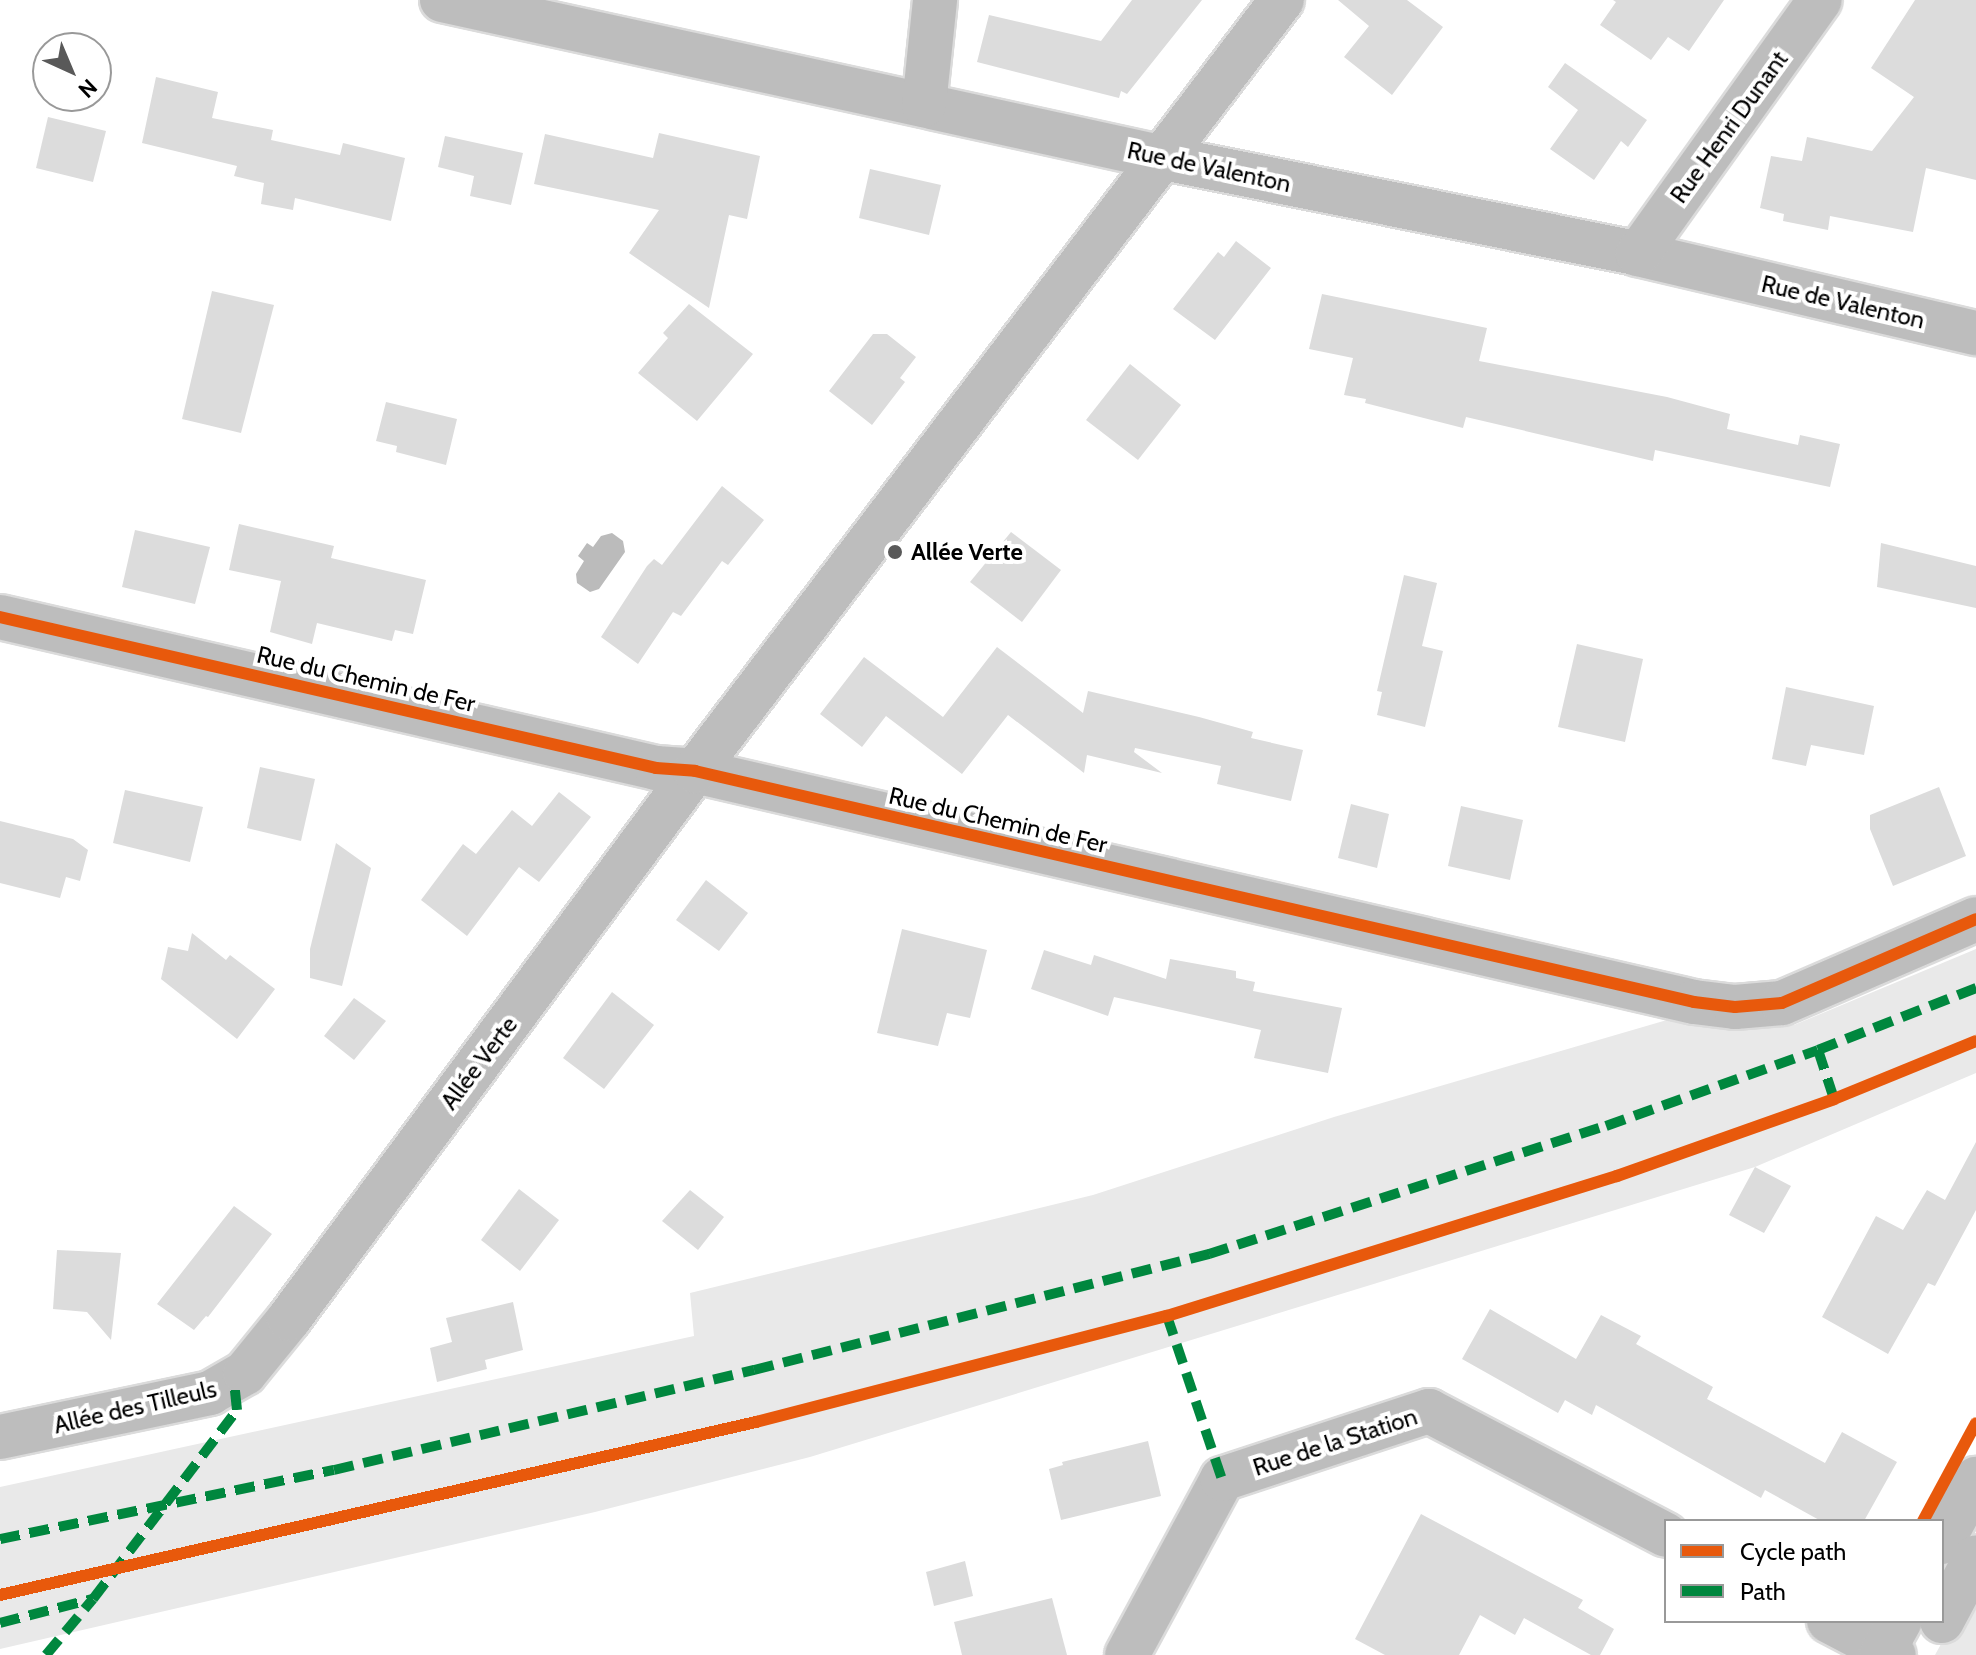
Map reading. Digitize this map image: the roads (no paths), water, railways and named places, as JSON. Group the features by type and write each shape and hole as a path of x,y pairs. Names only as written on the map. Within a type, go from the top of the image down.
{"street":[{"name":"Rue de Valenton","path":"442,0 1164,158 1638,254 1976,333"},
{"path":"924,105 935,0"},
{"name":"Allée Verte","path":"289,1319 695,771 1282,0"},
{"name":"Rue Henri Dunant","path":"1638,254 1820,0"},
{"name":"Rue du Chemin de Fer","path":"0,617 656,768 695,771 1694,1002 1735,1007 1782,1003 1976,919"},
{"name":"Allée des Tilleuls","path":"0,1437 222,1388 245,1373 289,1319"},
{"name":"Rue de la Station","path":"1127,1655 1222,1479 1429,1411 1664,1534"},
{"path":"1944,1538 1976,1479"},
{"path":"1944,1617 1976,1557"},
{"path":"1834,1623 1897,1647 1939,1623"}],"place":[{"name":"Allée Verte","path":"895,552"}]}
